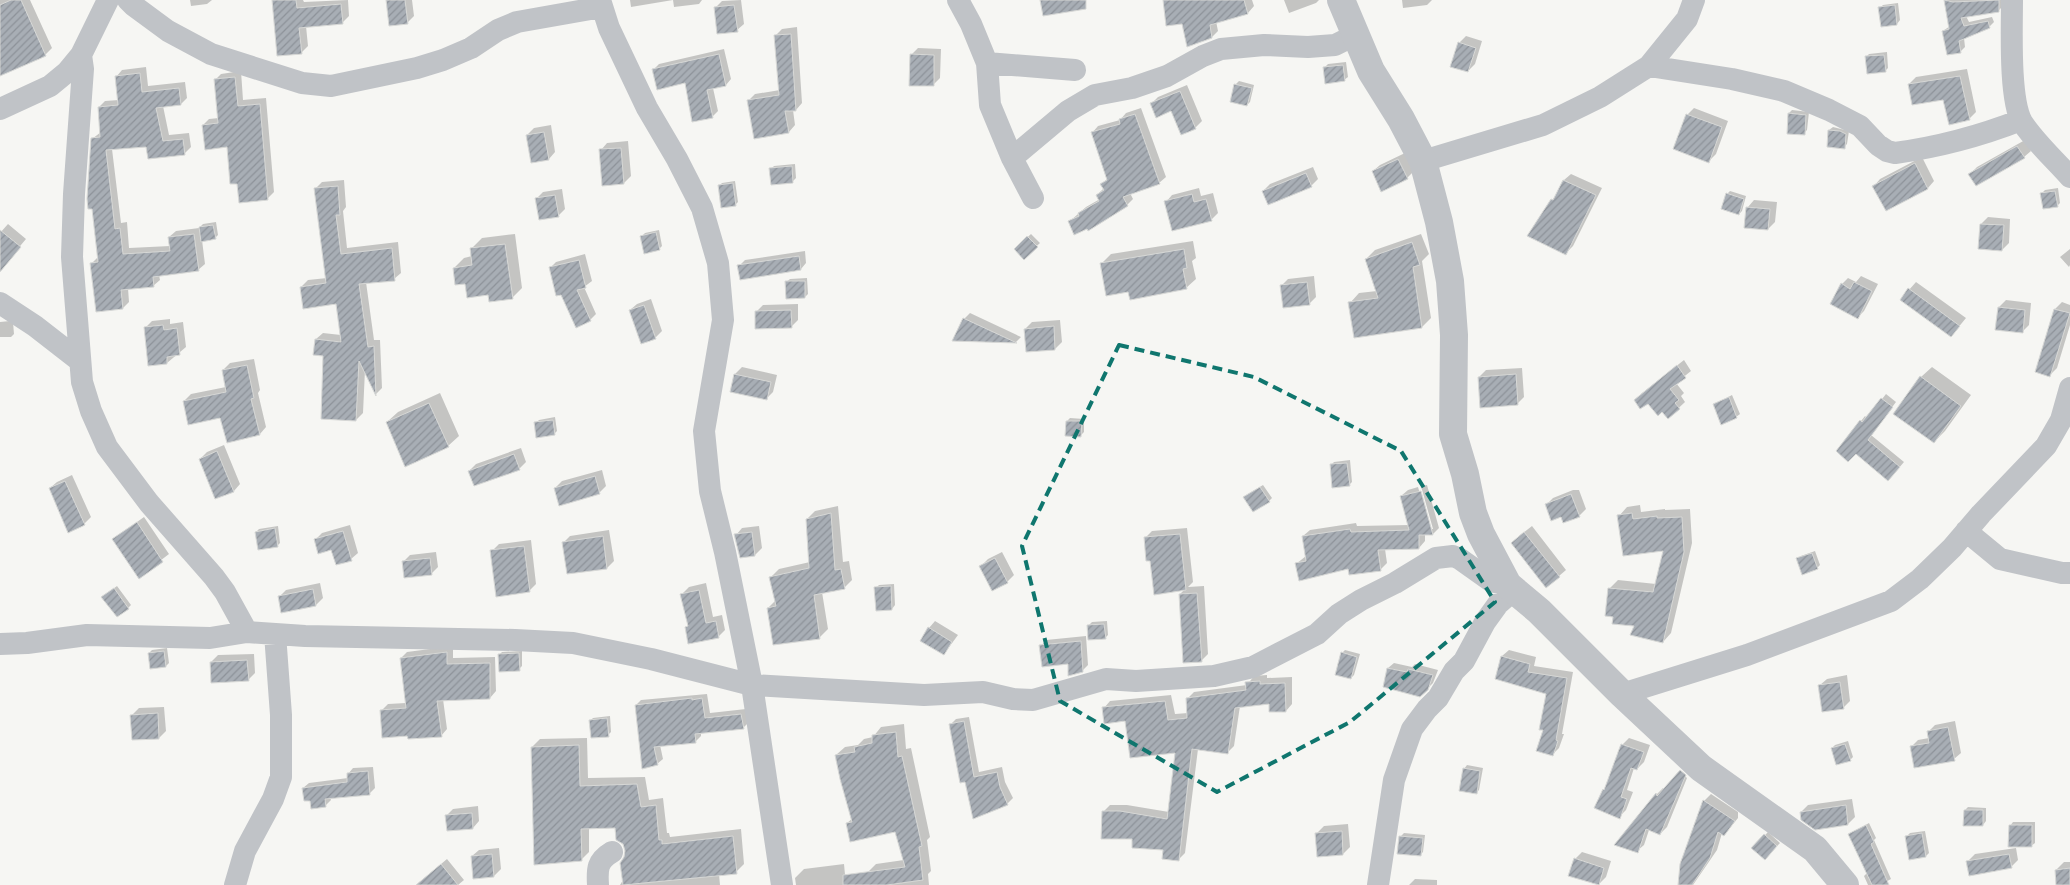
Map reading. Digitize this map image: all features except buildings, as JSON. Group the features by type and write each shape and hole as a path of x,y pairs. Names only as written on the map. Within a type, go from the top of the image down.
{"street":[{"path":"0,109 50,86 67,72 82,55 108,0"},
{"path":"128,0 168,31 211,54 302,83 331,86 417,68 472,48 498,30 517,22 601,4 609,28 646,108 677,159 702,208 718,263 723,320 704,431 710,491 725,552 752,685 782,885"},
{"path":"958,0 987,63 990,105 1012,158 1033,198"},
{"path":"1341,0 1371,71 1401,119 1423,161 1440,222 1450,281 1454,335 1453,434 1465,474 1473,513 1481,534 1511,588 1539,611 1622,694 1701,768 1815,850 1845,885"},
{"path":"1423,161 1543,125 1600,97 1649,66 1687,19 1694,0"},
{"path":"2012,0 2012,57 2016,103 2021,120 2042,147 2070,177"},
{"path":"1012,158 1068,111 1095,95 1132,88 1167,76 1203,56 1222,50 1264,45 1308,47 1335,45 1356,35"},
{"path":"82,55 83,69 72,258 82,382 91,411 107,447 149,503 214,577 225,592 247,632"},
{"path":"987,63 1075,70"},
{"path":"1649,66 1732,78 1784,91 1829,110 1860,126 1878,145 1887,151 1895,153 1953,142 2021,120"},
{"path":"0,303 35,326 80,361"},
{"path":"1622,694 1747,655 1891,601 1920,579 2046,446 2061,420 2070,388"},
{"path":"1966,531 2000,559 2062,573 2070,573"},
{"path":"0,644 27,643 87,635 210,638 247,632 305,636 442,637 572,643 651,659 752,685 924,695 983,692 1013,699 1033,700 1106,678 1136,681 1214,676 1252,667 1317,634 1339,614 1436,558 1453,556 1491,582 1511,588"},
{"path":"1378,885 1394,780 1412,729 1438,698 1454,671 1464,661 1485,622 1511,588"},
{"path":"236,885 245,851 273,799 280,777 281,715 275,634"},
{"path":"598,885 597,871 599,864 604,857 612,852"}],"highlighted area":[{"path":"1119,345 1254,377 1401,451 1495,602 1350,722 1217,792 1060,701 1022,546"}]}
